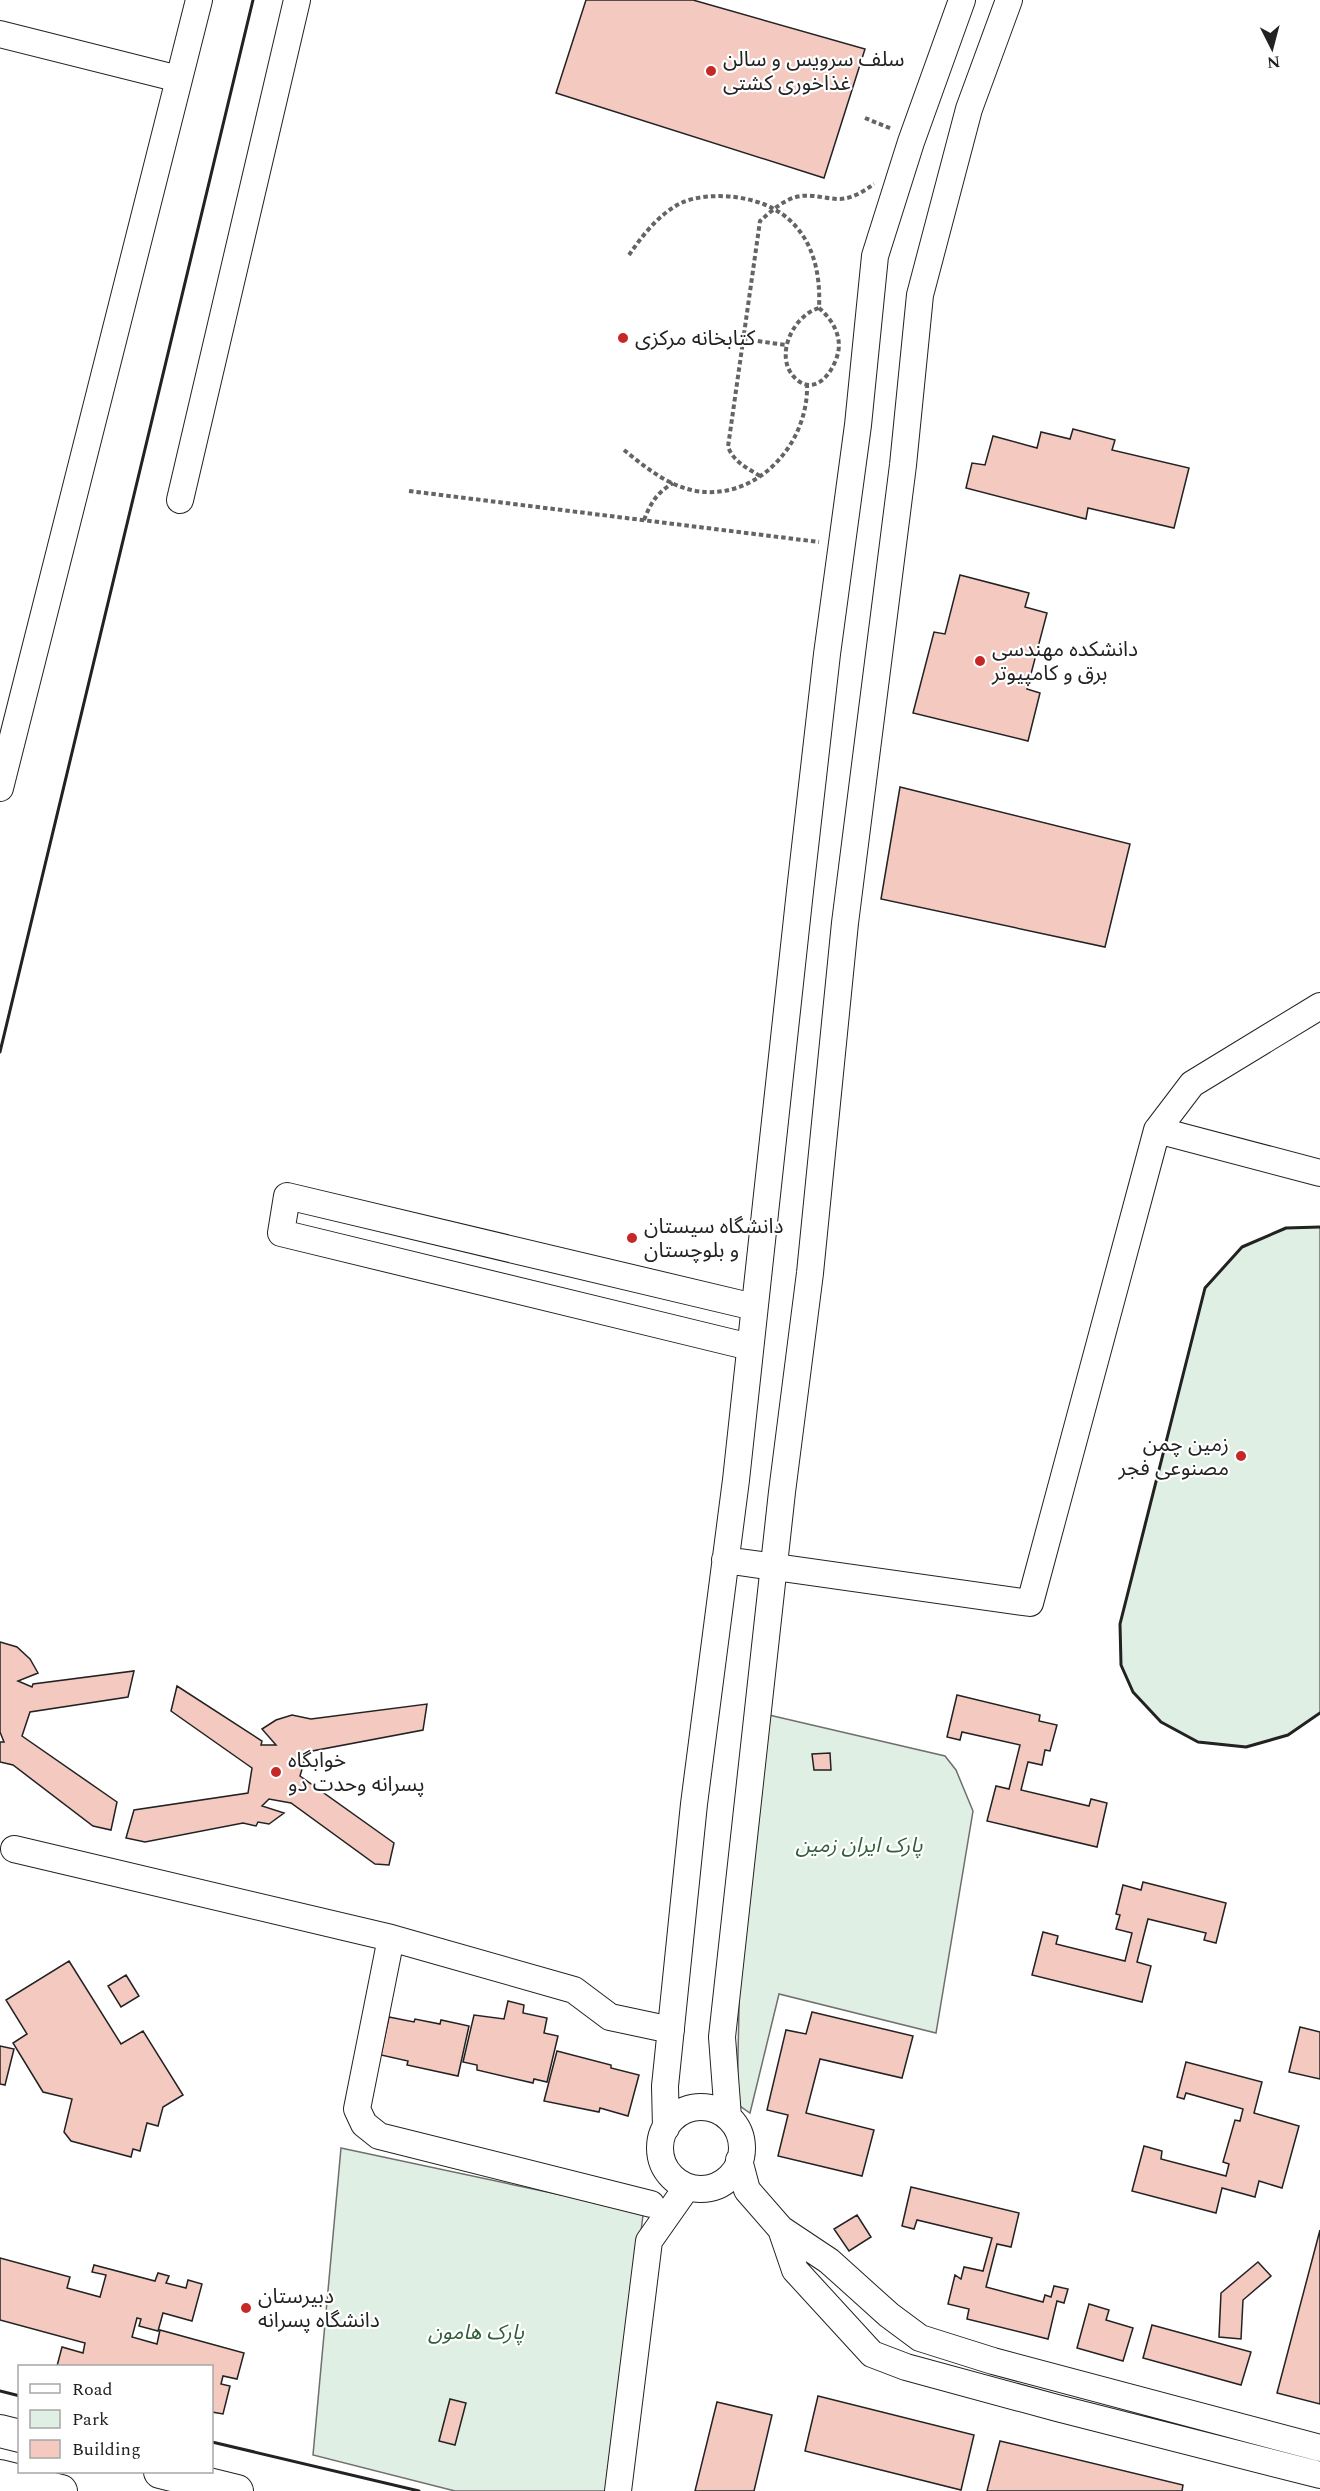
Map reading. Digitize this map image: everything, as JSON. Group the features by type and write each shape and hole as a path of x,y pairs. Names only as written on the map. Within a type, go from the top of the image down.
{"main road":[{"path":"0,2431 18,2436"},
{"path":"164,2473 237,2491"},
{"path":"0,2476 61,2491"}],"lane":[{"path":"0,788 199,0"},
{"path":"180,500 297,0"},
{"path":"666,2128 665,2086 694,1804 750,1347 805,843 858,425 875,256 911,142 962,0"},
{"path":"728,2117 722,2037 774,1565 810,1274 845,924 903,465 920,296 969,110 1009,0"},
{"path":"0,34 179,79"},
{"path":"725,1560 774,1565 1030,1603 1157,1130 1192,1084 1320,1006"},
{"path":"1157,1130 1320,1173"},
{"path":"750,1347 280,1233 287,1196 754,1307"},
{"path":"561,1301 569,1263"},
{"path":"14,1849 391,1938 574,1990 610,2017 671,2030"},
{"path":"391,1938 357,2109 364,2124 379,2136 651,2204"},
{"path":"740,2160 727,2179 715,2186 701,2189 687,2187 676,2181 667,2171 661,2159 659,2147 666,2128 679,2113 690,2108 710,2109 728,2117 741,2141 740,2160 747,2190 781,2229 829,2261 889,2316 920,2338 1320,2448"},
{"path":"618,2491 649,2241 651,2204 661,2159"},
{"path":"649,2241 687,2187"},
{"path":"781,2229 795,2271 872,2354 906,2367 1320,2475"},
{"path":"1022,2398 1030,2370"},
{"path":"1243,2455 1250,2430"}],"path":[{"path":"888,140 892,129"},
{"path":"760,476 731,456 728,447 760,221 775,208 796,197 819,196 840,200 858,194 876,183"},
{"path":"629,255 642,236 681,203 725,196 754,200 775,208 794,224 806,240 817,263 820,284 819,308 834,327 840,343 834,366 826,379 816,384 807,384 796,379 789,366 786,345 797,321 810,311 819,308"},
{"path":"743,339 786,345"},
{"path":"624,450 643,466 673,483 694,490 714,492 747,484 767,472 796,438 803,423 808,401 807,384"},
{"path":"644,520 657,493 673,483"},
{"path":"409,491 842,544"}],"green space":[{"name":"زمین چمن مصنوعی فجر","path":"1320,1227 1320,1713 1288,1735 1246,1747 1198,1742 1161,1722 1133,1692 1121,1665 1120,1624 1205,1288 1242,1247 1286,1228"},
{"name":"پارک ایران زمین","path":"769,1715 945,1756 956,1770 973,1811 936,2033 779,1994 750,2113 737,2104 740,1960"},
{"name":"پارک هامون","path":"341,2148 561,2195 565,2188 629,2204 643,2215 609,2491 455,2491 313,2455"}],"building":[{"name":"سلف سرویس و سالن غذاخوری کشتی","path":"586,0 693,0 865,49 824,178 556,93"},
{"path":"1073,429 1115,440 1112,450 1189,468 1174,528 1088,508 1086,519 966,488 972,463 985,465 993,436 1037,448 1041,432 1070,439"},
{"name":"دانشکده مهندسی برق و کامپیوتر","path":"960,575 1029,593 1025,607 1047,613 1027,689 1040,693 1028,741 913,713 934,632 945,634"},
{"path":"900,787 1130,844 1105,947 881,899"},
{"path":"0,1642 17,1647 30,1659 38,1673 18,1681 32,1687 33,1684 134,1671 128,1697 30,1712 22,1736 117,1802 111,1830 93,1826 13,1765 0,1762 0,1742 4,1742 0,1732"},
{"name":"خوابگاه پسرانه وحدت دو","path":"177,1686 262,1741 261,1745 276,1745 262,1729 276,1720 292,1715 311,1719 427,1704 423,1730 307,1752 300,1776 394,1843 389,1865 375,1864 291,1803 269,1799 262,1806 284,1813 269,1824 258,1822 256,1826 243,1823 145,1842 126,1838 134,1810 248,1793 252,1768 171,1711"},
{"path":"957,1695 1040,1715 1039,1721 1057,1725 1050,1751 1045,1750 1042,1765 1028,1762 1021,1790 1089,1806 1091,1799 1107,1803 1097,1847 987,1821 996,1786 1009,1789 1020,1745 962,1732 960,1740 947,1737"},
{"path":"830,1753 831,1770 814,1770 812,1754"},
{"path":"1143,1882 1226,1903 1216,1943 1204,1940 1206,1933 1148,1919 1137,1962 1151,1966 1142,2002 1032,1975 1043,1932 1058,1936 1056,1944 1125,1961 1132,1933 1116,1929 1120,1915 1116,1914 1123,1885 1141,1890"},
{"path":"69,1961 121,2044 143,2031 183,2095 163,2107 158,2126 147,2123 140,2151 133,2149 131,2157 71,2141 64,2132 72,2099 43,2092 13,2043 27,2034 6,2000"},
{"path":"126,1975 139,1996 121,2007 108,1986"},
{"path":"508,2001 524,2005 523,2013 547,2018 544,2033 558,2036 547,2082 534,2079 533,2083 477,2070 477,2065 463,2062 474,2015 504,2019"},
{"path":"812,2012 913,2036 902,2078 820,2059 806,2113 874,2130 862,2176 778,2156 788,2115 767,2110 786,2030 806,2034"},
{"path":"389,2017 440,2024 441,2020 469,2026 458,2076 407,2065 408,2061 381,2055"},
{"path":"1300,2027 1320,2032 1320,2079 1289,2072"},
{"path":"0,2046 14,2049 5,2085 0,2084"},
{"path":"557,2051 639,2075 628,2116 600,2108 599,2112 544,2101"},
{"path":"1186,2062 1262,2082 1254,2113 1299,2126 1282,2188 1259,2181 1255,2197 1222,2188 1216,2213 1132,2191 1144,2146 1162,2151 1161,2159 1226,2176 1229,2164 1223,2162 1235,2120 1240,2121 1243,2109 1186,2093 1184,2099 1177,2097"},
{"path":"911,2187 1019,2213 1011,2247 997,2244 986,2287 1043,2302 1045,2295 1051,2297 1054,2286 1068,2289 1064,2303 1057,2301 1048,2339 967,2319 969,2309 948,2304 955,2275 961,2279 964,2267 983,2271 992,2238 917,2220 914,2229 902,2226"},
{"path":"857,2215 871,2237 849,2251 834,2229"},
{"path":"1320,2230 1320,2404 1277,2393"},
{"path":"0,2258 70,2277 67,2288 100,2297 106,2275 92,2272 94,2265 155,2281 158,2273 169,2276 166,2283 186,2288 188,2280 202,2284 192,2321 163,2313 158,2331 139,2326 141,2319 137,2318 132,2337 157,2344 160,2330 244,2353 237,2379 223,2376 221,2384 230,2386 223,2414 213,2412 213,2365 57,2365 62,2347 83,2353 85,2343 0,2320"},
{"path":"1258,2262 1271,2276 1243,2300 1241,2339 1219,2337 1221,2293"},
{"path":"1089,2304 1109,2310 1106,2320 1133,2328 1123,2361 1077,2348"},
{"path":"1152,2325 1251,2352 1241,2385 1143,2358"},
{"path":"818,2396 974,2435 961,2490 805,2451"},
{"path":"450,2399 466,2403 455,2445 439,2441"},
{"path":"717,2402 772,2415 754,2491 695,2491"},
{"path":"1000,2441 1183,2485 1182,2491 987,2491"}],"wall":[{"path":"0,1052 253,0"},
{"path":"1320,1227 1286,1228 1242,1247 1205,1288 1120,1624 1121,1665 1133,1692 1161,1722 1198,1742 1246,1747 1288,1735 1320,1713"},
{"path":"0,2391 18,2396"},
{"path":"213,2442 419,2491"}],"place":[{"name":"سلف سرویس و سالن غذاخوری کشتی","path":"711,71"},
{"name":"کتابخانه مرکزی","path":"623,338"},
{"name":"دانشکده مهندسی برق و کامپیوتر","path":"980,661"},
{"name":"دانشگاه سیستان و بلوچستان","path":"632,1238"},
{"name":"زمین چمن مصنوعی فجر","path":"1241,1456"},
{"name":"خوابگاه پسرانه وحدت دو","path":"276,1772"},
{"name":"دبیرستان دانشگاه پسرانه","path":"246,2308"}]}
